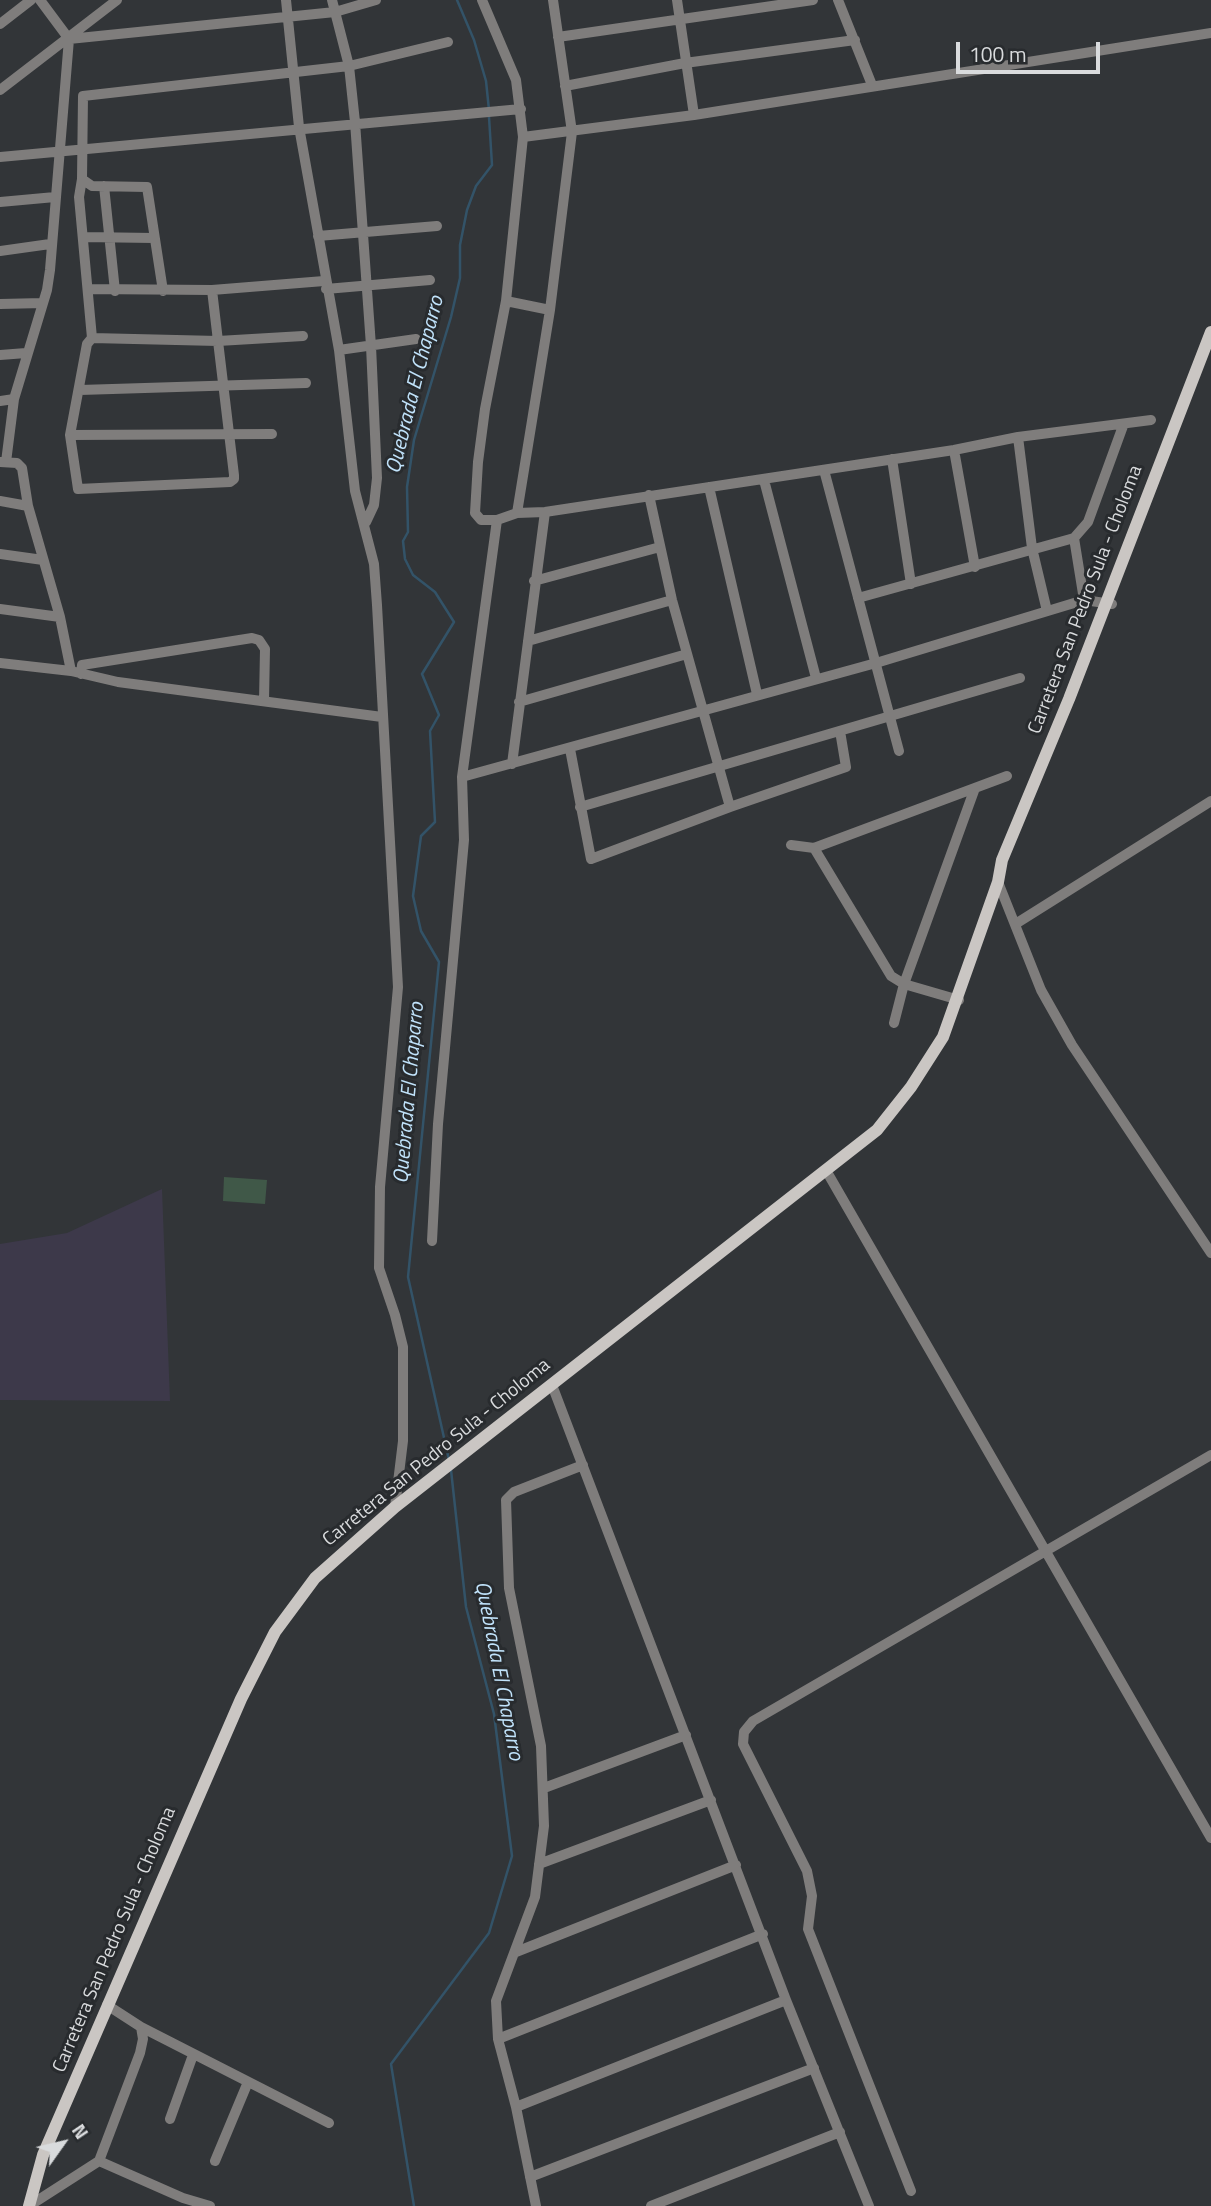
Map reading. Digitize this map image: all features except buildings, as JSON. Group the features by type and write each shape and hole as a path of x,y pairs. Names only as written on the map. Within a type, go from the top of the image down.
{"main road":[{"name":"Carretera San Pedro Sula - Choloma","path":"29,2206 43,2155 241,1699 275,1632 315,1578 440,1471 827,1172 877,1130 911,1087 943,1037 959,1000 998,882 1009,865 1211,332"},
{"name":"Carretera San Pedro Sula - Choloma","path":"1108,604 1211,351"}],"street":[{"path":"0,24 32,0"},
{"path":"40,0 69,39 50,244 50,270 43,303 14,398 3,462 17,463 22,468 28,506 76,672"},
{"path":"0,90 117,0"},
{"path":"286,0 299,127 325,285 339,350 355,491 366,522 377,605 398,988 380,1187 379,1268 403,1347 403,1441 395,1507"},
{"path":"332,0 349,66 370,346 377,478 374,505 366,522"},
{"path":"69,39 335,12 376,0"},
{"path":"482,0 516,80 523,137 506,301 485,409 475,513 481,520 497,520 517,513 545,512 764,480 954,450 1018,437 1123,426 1151,420"},
{"path":"517,513 550,310 572,132 553,0"},
{"path":"677,0 694,115"},
{"path":"558,37 813,0"},
{"path":"838,0 872,85"},
{"path":"523,137 694,115 1211,33"},
{"path":"565,86 685,63 855,40"},
{"path":"212,290 234,475 230,482 79,489 69,435 87,344 92,338 79,197 82,179 83,96 349,66 448,42"},
{"path":"0,154 521,109"},
{"path":"82,179 92,186 147,187 163,291"},
{"path":"104,186 115,291"},
{"path":"0,202 55,197"},
{"path":"318,236 437,226"},
{"path":"83,237 155,238"},
{"path":"0,251 50,244"},
{"path":"89,289 163,291 325,285 365,287 430,280"},
{"path":"506,301 550,310"},
{"path":"0,304 43,303"},
{"path":"92,338 218,341 303,336"},
{"path":"339,350 416,340"},
{"path":"0,355 26,353"},
{"path":"80,390 306,383"},
{"path":"0,401 14,398"},
{"path":"858,598 1074,538 1088,522 1123,426"},
{"path":"69,435 272,434"},
{"path":"1018,437 1032,548 1046,611"},
{"path":"954,450 975,567"},
{"path":"892,459 911,584"},
{"path":"824,470 899,751"},
{"path":"764,480 816,678"},
{"path":"709,487 757,695"},
{"path":"649,495 672,600 730,807"},
{"path":"0,501 28,506"},
{"path":"512,764 545,512"},
{"path":"432,1241 438,1124 464,840 462,777 497,520"},
{"path":"1074,538 1084,600"},
{"path":"534,580 660,547"},
{"path":"0,554 43,560"},
{"path":"527,641 672,600"},
{"path":"462,777 876,663 1084,600 1108,604"},
{"path":"0,609 60,617"},
{"path":"76,672 82,665 252,638 259,640 265,649 264,701"},
{"path":"519,702 687,654"},
{"path":"0,663 76,672 118,682 382,717"},
{"path":"580,807 1020,678"},
{"path":"570,749 591,859 846,767 840,731"},
{"path":"791,845 814,848 1007,776"},
{"path":"894,1023 904,984 975,788"},
{"path":"1017,923 1211,801"},
{"path":"814,848 891,975 904,984 959,1000"},
{"path":"998,882 1017,923 1041,990 1072,1045 1211,1253"},
{"path":"827,1172 1211,1838"},
{"path":"552,1385 786,2000 868,2204 856,2206"},
{"path":"912,2191 808,1929 812,1896 807,1871 743,1744 744,1732 753,1721 1211,1455"},
{"path":"536,2206 516,2106 498,2039 496,2001 535,1897 544,1788 532,1697 509,1588 506,1500 514,1492 583,1465"},
{"path":"544,1788 686,1735"},
{"path":"539,1864 711,1800"},
{"path":"516,1952 736,1865"},
{"path":"498,2039 763,1934"},
{"path":"516,2106 786,2000"},
{"path":"107,2006 193,2055 329,2123"},
{"path":"29,2206 99,2161 141,2053 141,2027"},
{"path":"170,2119 193,2055"},
{"path":"530,2177 814,2068"},
{"path":"215,2161 248,2082"},
{"path":"651,2206 840,2132"},
{"path":"99,2161 183,2198 210,2206"}],"shaded area":[{"path":"162,1189 170,1401 0,1400 0,1244 67,1233"}],"green space":[{"path":"224,1177 267,1180 265,1204 223,1201"}],"waterway":[{"name":"Quebrada El Chaparro","path":"457,0 474,40 486,81 489,110"},
{"name":"Quebrada El Chaparro","path":"449,1460 408,1277 439,962 421,931 413,896 421,836 435,822 430,731 439,715 422,674 454,622 435,592 413,575 405,559 403,541 408,532 407,487 414,440 460,278 460,245 467,210 476,186 492,165 489,117"},
{"name":"Quebrada El Chaparro","path":"414,2206 391,2064 489,1933 512,1856 494,1714 466,1607 451,1470"}]}
